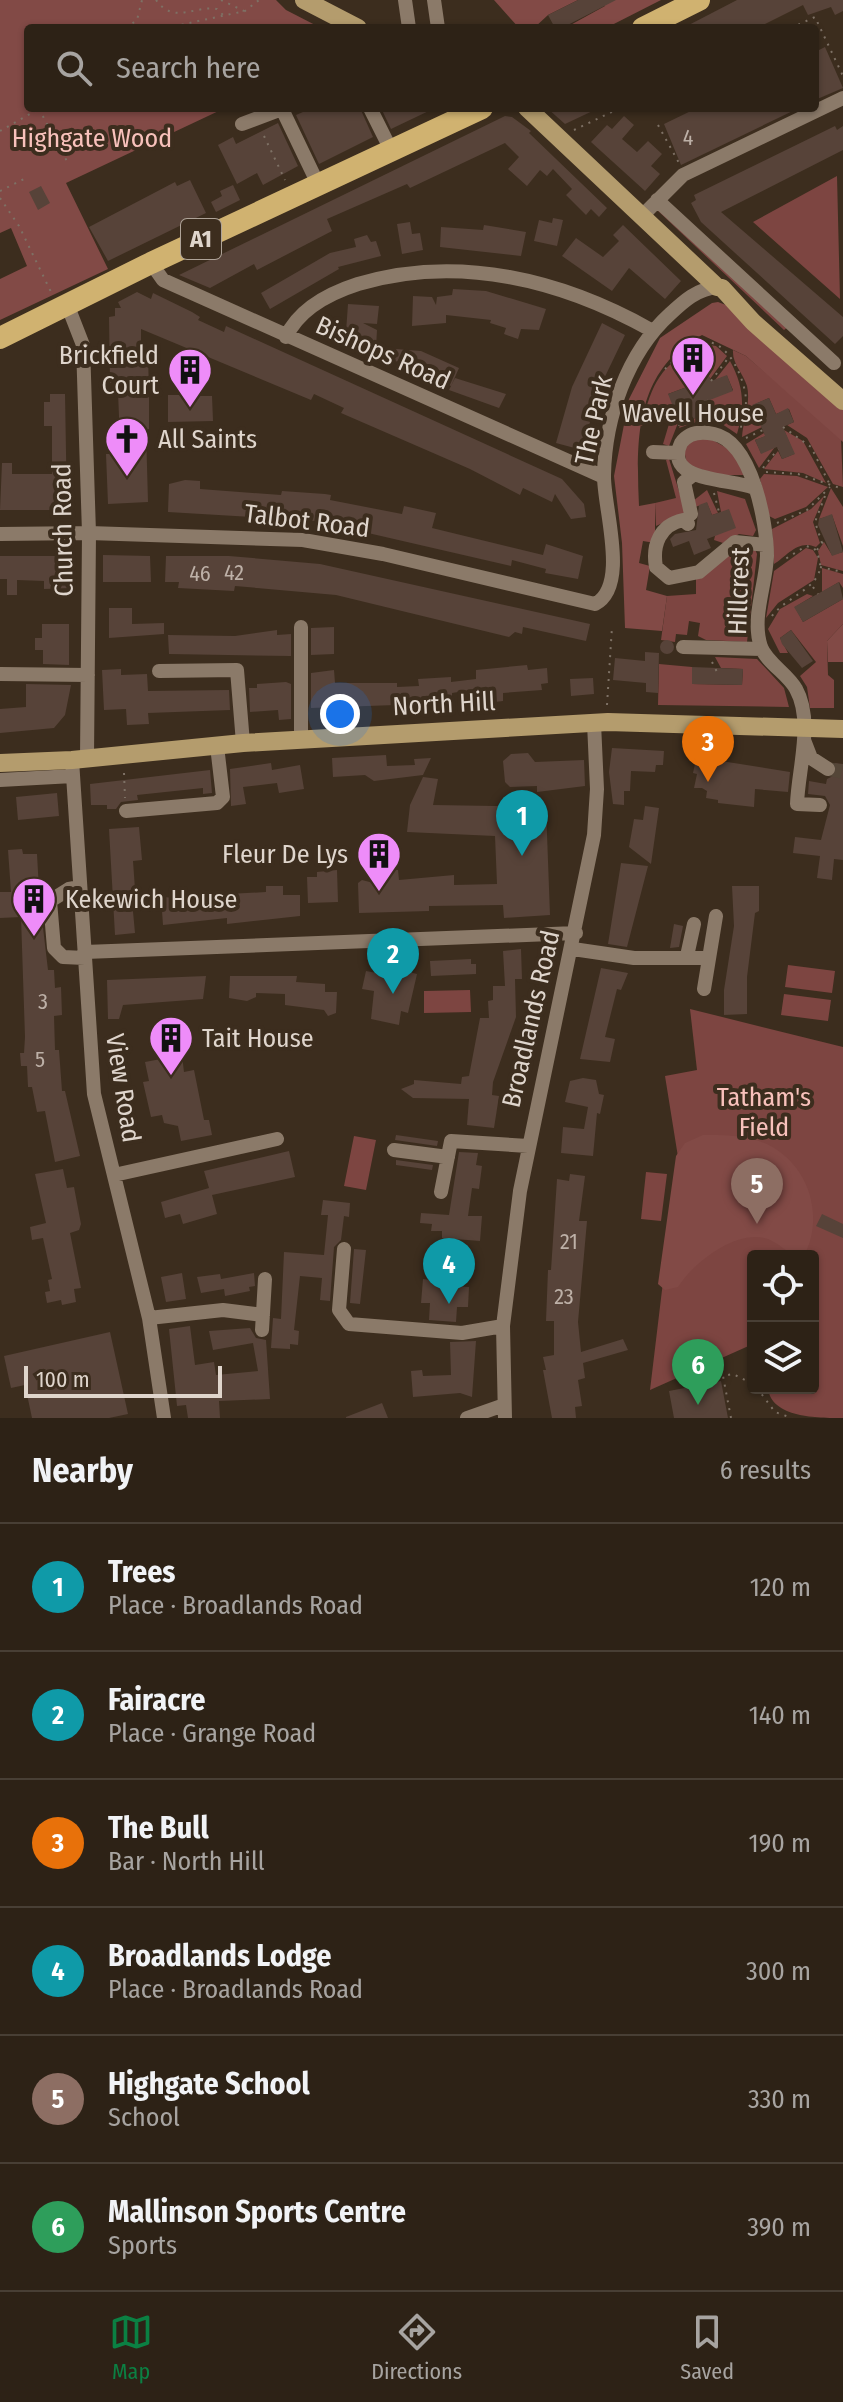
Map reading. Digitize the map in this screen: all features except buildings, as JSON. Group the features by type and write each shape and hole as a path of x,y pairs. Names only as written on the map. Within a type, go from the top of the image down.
{"highway":[{"path":"651,24 699,0"},
{"name":"A1","path":"0,338 60,301 151,263 473,112"}],"main road":[{"path":"304,0 350,24"},
{"path":"531,112 723,294 843,401"},
{"name":"North Hill","path":"0,763 77,764 123,754 243,743 601,722 803,734 843,729"}],"street":[{"path":"405,0 408,24"},
{"path":"434,0 437,24"},
{"path":"819,110 843,98"},
{"path":"242,124 275,112"},
{"path":"284,112 318,184"},
{"path":"372,112 391,150"},
{"path":"642,216 683,175 814,112"},
{"path":"657,200 834,363"},
{"name":"Bishops Road","path":"151,263 163,280 604,477"},
{"path":"286,337 297,318 345,288 418,272 451,271 495,273 542,283 612,310 651,330"},
{"name":"The Park","path":"603,600 610,585 613,541 604,477 620,395 651,330 703,289 723,294"},
{"name":"Church Road","path":"60,301 83,345 89,533 88,675 77,764"},
{"name":"Hillcrest","path":"678,453 681,443 691,434 721,436 741,451 754,488 766,545 759,612 762,649 799,695 803,734"},
{"path":"653,452 678,453 681,464 693,475 754,488"},
{"path":"693,475 684,482 690,519 668,525 658,540 656,567 669,578 699,572 735,542 766,545"},
{"name":"Talbot Road","path":"0,534 89,533 303,540 383,554 581,602 595,604 603,600"},
{"path":"301,627 301,739"},
{"name":"Hillcrest","path":"683,647 762,649"},
{"path":"159,671 237,670 243,743"},
{"path":"0,674 88,675"},
{"name":"Broadlands Road","path":"504,1412 503,1326 528,1146 573,949 594,835 601,722"},
{"path":"803,734 811,758 828,769"},
{"path":"803,734 797,804 820,805"},
{"path":"126,811 217,803 223,797 217,746"},
{"name":"North Hill","path":"0,780 77,764"},
{"name":"View Road","path":"77,764 80,887 94,1094 149,1318 164,1418"},
{"path":"80,887 69,889 50,901 54,948 63,957 576,933"},
{"path":"704,989 716,916"},
{"path":"687,956 694,924"},
{"path":"573,949 634,958 708,958"},
{"path":"114,1175 277,1139"},
{"path":"441,1192 451,1141 528,1146"},
{"path":"394,1150 448,1157"},
{"path":"344,1249 339,1310 349,1324 462,1333 503,1326"},
{"path":"262,1330 265,1279"},
{"path":"149,1318 223,1310 263,1315"},
{"path":"467,1418 504,1412"}],"path":[{"path":"132,24 137,20 142,0"},
{"path":"156,0 162,8 179,14 217,9"},
{"path":"217,9 221,0 245,11"},
{"path":"185,24 245,11 259,0"},
{"path":"217,9 224,16"},
{"path":"800,24 815,17 818,24"},
{"path":"819,25 843,76"},
{"path":"0,131 32,112"},
{"path":"41,112 69,165"},
{"path":"571,131 611,112"},
{"path":"658,125 683,175"},
{"path":"264,136 284,179"},
{"path":"0,191 28,177"},
{"path":"1,202 19,226 60,301"},
{"path":"665,369 683,352 703,342 717,344 730,356 744,389 746,404 740,439 763,430"},
{"path":"711,381 730,356"},
{"path":"707,400 717,427"},
{"path":"676,434 687,405"},
{"path":"783,427 811,447 831,487"},
{"path":"778,449 758,472 798,474 843,489"},
{"path":"770,526 807,510 831,487"},
{"path":"713,488 719,512"},
{"path":"768,622 786,601 818,579 816,551 823,541 815,522 826,492"},
{"path":"777,566 806,546 816,551"},
{"path":"819,566 843,572"},
{"path":"812,586 818,594"},
{"path":"601,722 612,627"},
{"path":"708,654 717,672"},
{"path":"123,754 126,811"},
{"path":"731,1418 723,1376 733,1374 747,1381"},
{"path":"762,1394 775,1412 792,1418"}],"green space":[{"name":"Highgate Wood","path":"0,0 276,0 286,10 313,24 24,24 24,112 217,112 66,183 108,269 0,320 0,279 27,266 11,228 0,233"},
{"path":"494,0 578,0 548,15 538,24 515,24"},
{"path":"602,0 661,0 614,24 572,24 605,6"},
{"path":"837,176 840,299 753,222"},
{"path":"659,206 789,326 784,330 657,210"},
{"path":"718,302 726,305 843,408 843,442 746,356 702,335 680,350 663,367 652,387 644,408 638,456 639,506 655,503 655,543 643,541 639,563 650,566 646,590 667,596 662,631 625,628 622,543 614,476 629,399 660,338"},
{"path":"703,344 716,346 727,356 710,379 706,369 692,375 695,384 668,394 685,405 669,446 663,444 669,424 656,419 641,426 654,386 676,359"},
{"path":"733,350 746,356 841,438 843,487 833,484 807,438 787,425 794,422 789,409 776,414 769,398 753,405 762,427 742,437 748,392 734,360"},
{"path":"730,361 742,397 737,434 719,422 710,399 733,390 727,376 715,380"},
{"path":"705,401 712,423 696,422 679,428 688,407 693,419 706,414 702,402"},
{"path":"784,430 803,441 826,483 803,473 764,469 778,451 782,459 794,454"},
{"path":"764,433 766,436 755,440 761,453 775,447 759,468 746,444"},
{"path":"709,438 739,455 746,475 711,475 687,464 684,450 690,440"},
{"path":"669,459 687,517 678,516 656,526 655,503 676,498 666,460"},
{"path":"764,474 797,476 828,487 806,507 775,519 769,516 760,479"},
{"path":"831,488 843,507 843,546 832,515 819,519"},
{"path":"707,490 718,513 712,515 707,503 692,508 693,501"},
{"path":"717,491 745,499 756,530 753,536 739,534 723,543 714,540 721,512"},
{"path":"824,496 813,522 820,543 816,547 798,547 774,564 772,529 811,509"},
{"path":"824,542 832,555 843,552 843,571 821,565 818,551"},
{"path":"731,547 755,549 757,554 747,642 706,640 698,636 700,623 689,621 687,635 676,634 675,642 661,640 667,596 696,594 696,576"},
{"path":"806,548 813,550 818,558 814,580 778,603 766,618 774,571"},
{"path":"822,568 843,574 843,588 839,582 822,592"},
{"path":"807,594 813,596 795,607 803,622 843,599 843,624 827,641 828,675 834,680 834,708 810,708 807,687 800,676 816,662 791,630 780,638 788,653 780,653 768,629 780,609"},
{"path":"843,624 843,662 828,662 827,641"},
{"path":"715,657 757,659 784,688 789,707 658,705 659,664 692,667 692,684 742,685 743,669 721,668"},
{"path":"788,965 835,971 832,993 785,987"},
{"path":"470,990 471,1012 424,1013 424,991"},
{"path":"784,994 831,1000 828,1021 781,1015"},
{"name":"Tatham's Field","path":"690,1009 843,1047 843,1418 786,1411 770,1394 819,1394 819,1250 747,1250 747,1347 650,1390 678,1157 665,1076 697,1070"},
{"path":"703,1135 738,1136 759,1141 789,1159 807,1187 812,1204 811,1237 806,1250 786,1250 768,1239 743,1238 705,1258 678,1287 665,1290 658,1284 676,1156 685,1143"},
{"path":"354,1136 376,1140 366,1190 344,1186"},
{"path":"646,1172 667,1174 661,1221 641,1219"}],"tunnel":[{"path":"828,769 843,772"}],"place":[{"name":"Wavell House","path":"693,397"},
{"name":"Brickfield Court","path":"190,409"},
{"name":"All Saints","path":"127,478"},
{"name":"The Bull","path":"708,782"},
{"name":"Trees","path":"522,856"},
{"name":"Fleur De Lys","path":"379,893"},
{"name":"Kekewich House","path":"34,938"},
{"name":"Fairacre","path":"393,994"},
{"name":"Tait House","path":"171,1077"},
{"name":"Highgate School","path":"757,1224"},
{"name":"Broadlands Lodge","path":"449,1304"},
{"name":"Mallinson Sports Centre","path":"698,1405"}]}
